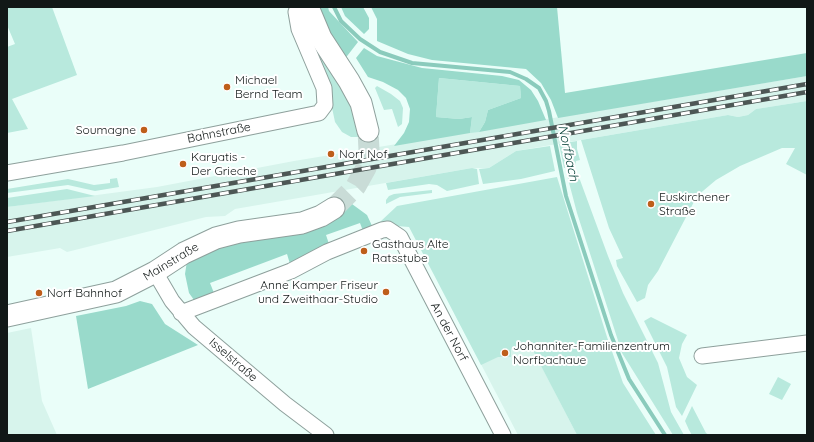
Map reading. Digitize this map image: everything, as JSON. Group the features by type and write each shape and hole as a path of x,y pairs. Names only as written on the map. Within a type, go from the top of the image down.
{"street":[{"name":"Bahnstraße","path":"7,173 123,153 317,114 324,107 325,92 321,78 299,29 296,12 298,7"},
{"path":"308,7 321,38 349,81 361,103 368,131"},
{"name":"Mainstraße","path":"7,316 116,292 155,272 184,253 216,238 239,232 302,223 321,216 334,208"},
{"name":"An der Norf","path":"181,313 291,271 327,252 382,230 393,231 400,237 503,435"},
{"name":"Isselstraße","path":"155,272 181,313 194,327 285,404 326,435"},
{"path":"702,356 807,343"}],"shaded area":[{"path":"7,7 52,7 77,75 12,99 28,129 7,133 7,47 15,44 7,25"},
{"path":"313,41 352,102 358,137 351,137 342,132 335,122"},
{"path":"807,76 807,101 756,109 748,115 738,117 728,115 516,151 489,168 472,168 235,209 225,216 206,217 67,252 60,248 7,257 7,207 157,187 294,161"},
{"path":"439,78 520,86 521,98 488,110 485,122 479,132 470,133 472,117 459,119 436,117"},
{"path":"377,86 400,101 403,108 402,124 398,127 392,109 384,110 375,88"},
{"path":"807,101 807,175 786,164 795,148 782,148 740,166 716,180 697,196 658,271 648,285 645,298 637,302 617,266 616,260 623,258 609,228 581,140 728,115 738,117 748,115 756,109"},
{"path":"577,141 577,149 580,160 576,161 575,166 564,168 559,144"},
{"path":"550,146 555,171 521,179 483,184 479,169 489,168 516,151"},
{"path":"472,168 477,169 479,184 447,191 437,185 429,184 388,190 386,183"},
{"path":"567,175 575,175 580,180 623,293 658,363 671,412 684,435 673,435 622,353 577,213"},
{"path":"557,177 607,337 623,383 656,435 577,435 528,341 511,349 511,357 498,357 481,365 409,227 397,226 389,221 380,222 397,206"},
{"path":"117,178 119,187 95,191 68,185 7,193 7,189 68,179 94,185 110,183 110,179"},
{"path":"67,189 95,196 7,207 7,198"},
{"path":"432,190 432,193 400,197 386,204 386,200 389,196 394,194"},
{"name":"Johanniter-Familienzentrum Norfbachaue","path":"504,294 577,435 518,435 449,303"},
{"path":"651,317 687,335 682,344 679,358 687,377 697,385 682,416 676,407 667,367 644,321"},
{"path":"31,328 42,401 57,435 7,435 7,333"},
{"path":"778,377 791,384 782,400 769,394"},
{"path":"692,406 706,433 709,435 692,435 689,430 685,421"}],"green space":[{"path":"316,7 328,7 329,11 358,42 344,60"},
{"path":"341,7 363,7 369,18 369,29 364,34 345,16"},
{"path":"371,7 557,7 565,93 807,53 807,76 558,118 551,100 541,83 526,69 432,60 408,54 377,41 377,19"},
{"path":"364,48 377,56 422,68 502,76 519,80 531,90 538,101 546,120 479,132 485,122 488,110 521,98 520,86 439,78 436,117 459,119 472,117 470,133 394,146 404,133 409,122 410,109 406,98 398,90 383,82 368,77 356,58"},
{"path":"352,204 367,215 373,228 363,231 360,223 326,235 329,244 290,264 287,254 210,283 214,293 194,300 189,293 185,274 187,261 200,253 338,216"},
{"path":"140,301 152,304 165,324 198,345 88,389 76,316 126,306"}],"waterway":[{"name":"Norfbach","path":"334,7 341,21 360,39 380,52 412,63 510,72 526,79 539,88 546,101 549,111 566,196 611,335 629,379 665,435"}],"tunnel":[{"path":"334,208 356,186 366,168 369,150 368,131"}],"railway":[{"path":"7,222 807,84"},
{"path":"7,231 807,92"}],"place":[{"name":"Michael Bernd Team","path":"227,87"},
{"name":"Soumagne","path":"144,130"},
{"name":"Norf Nof","path":"331,154"},
{"name":"Karyatis - Der Grieche","path":"183,164"},
{"name":"Euskirchener Straße","path":"651,204"},
{"name":"Gasthaus Alte Ratsstube","path":"364,251"},
{"name":"Anne Kamper Friseur und Zweithaar-Studio","path":"386,292"},
{"name":"Norf Bahnhof","path":"39,293"},
{"name":"Johanniter-Familienzentrum Norfbachaue","path":"505,353"}]}
